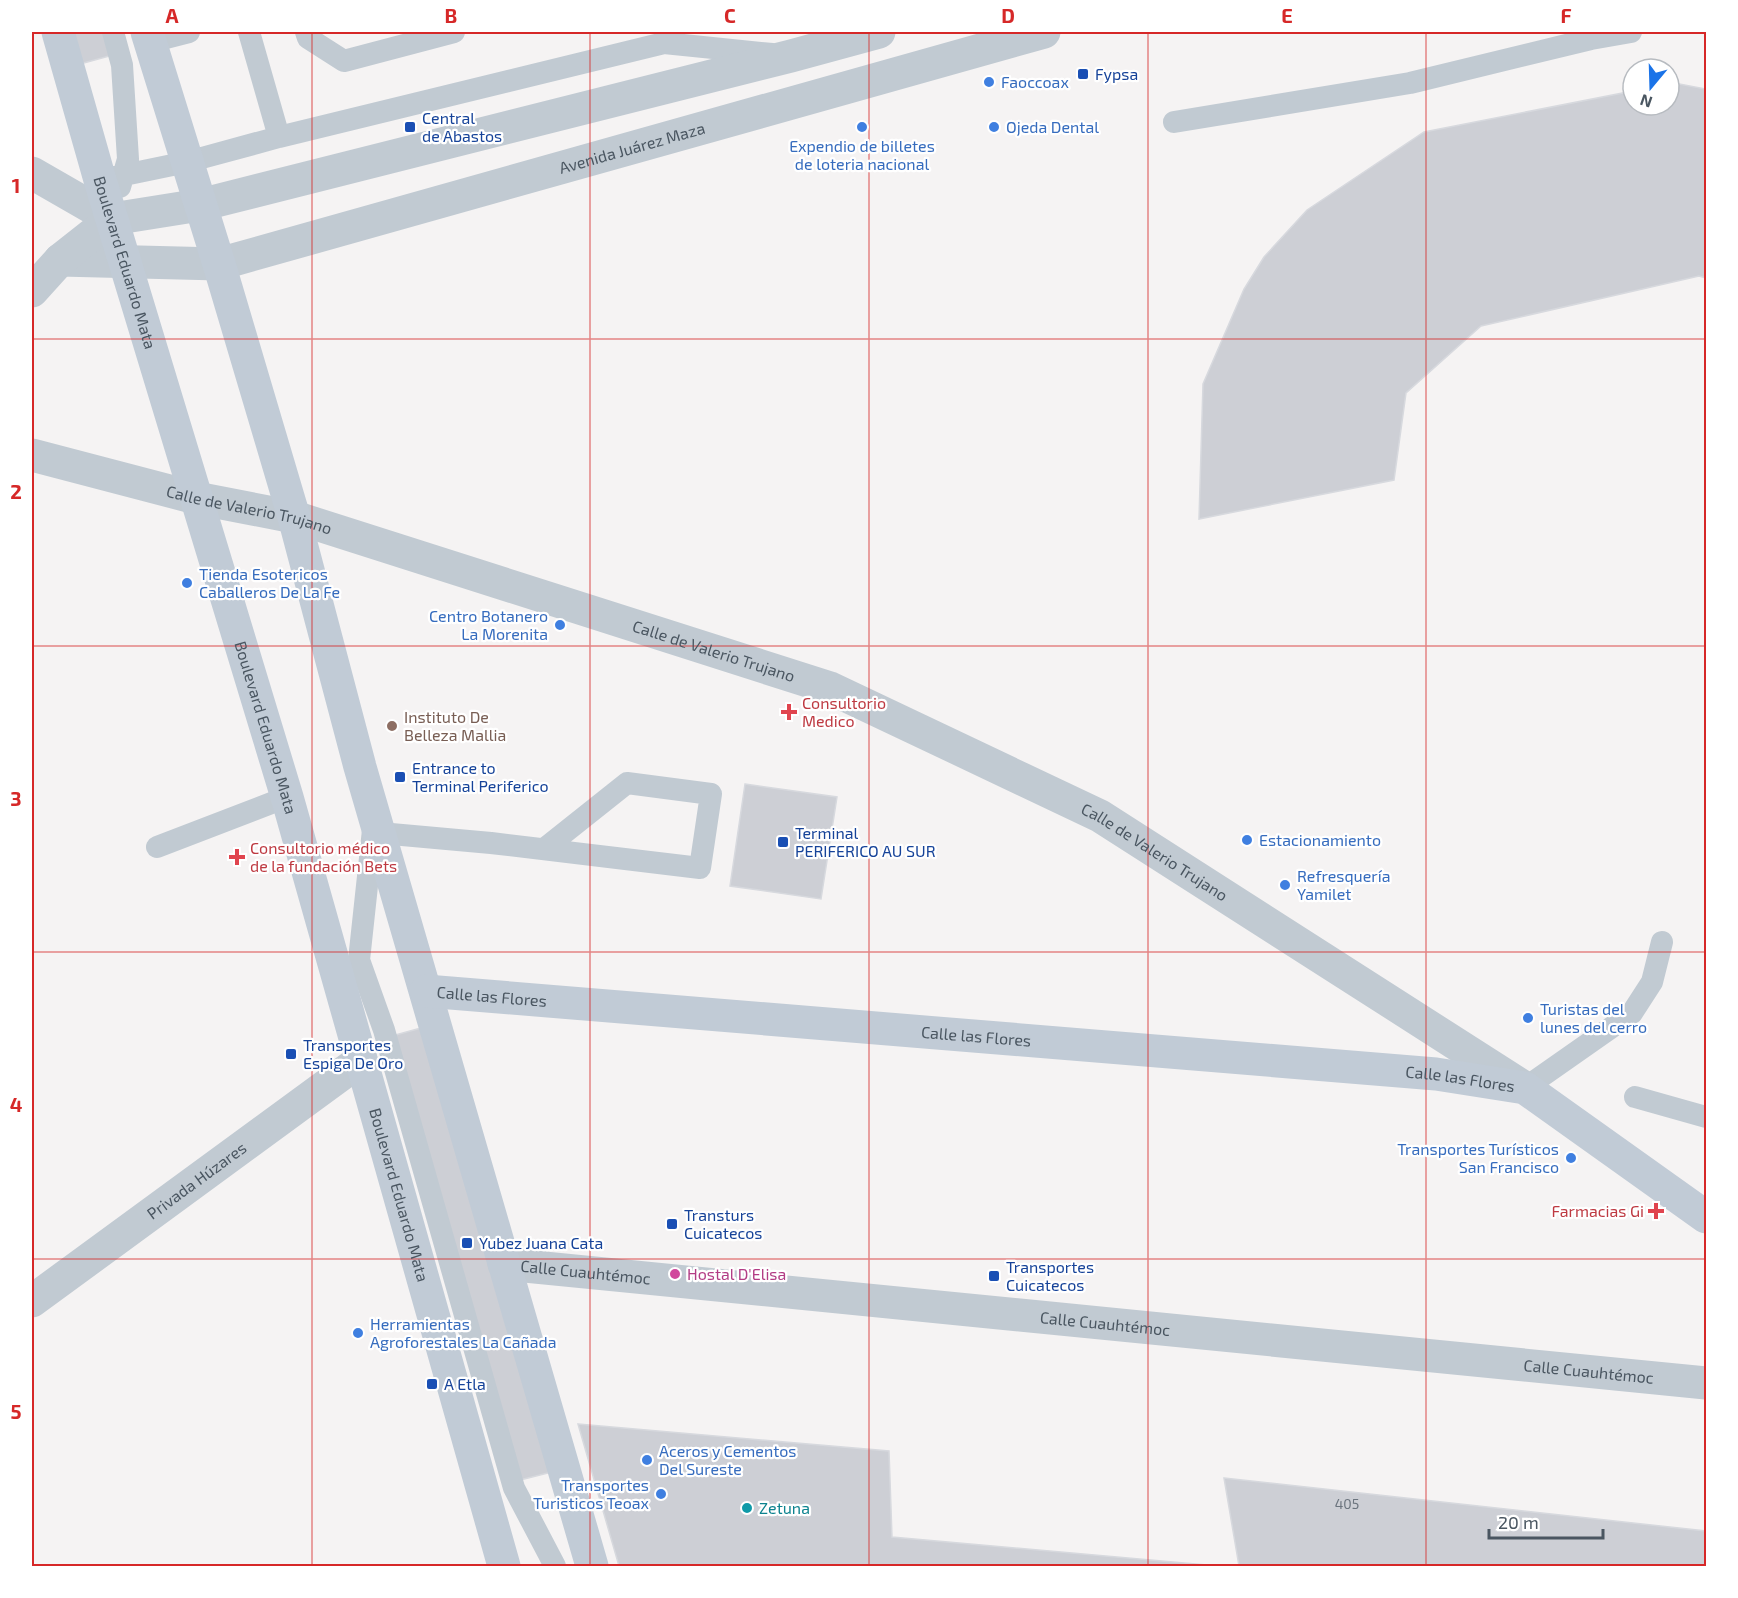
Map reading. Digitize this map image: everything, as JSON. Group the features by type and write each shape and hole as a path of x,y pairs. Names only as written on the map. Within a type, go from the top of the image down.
{"main road":[{"name":"Boulevard Eduardo Mata","path":"58,32 112,178 112,219 287,797 504,1566"},
{"path":"148,37 219,264 294,517 377,825 592,1566"},
{"name":"Calle las Flores","path":"426,991 1437,1074 1525,1088"},
{"path":"1525,1088 1707,1217"}],"street":[{"path":"32,291 60,260 112,219 200,205 879,32"},
{"name":"Avenida Juárez Maza","path":"60,260 219,264 1044,32"},
{"path":"32,173 112,219"},
{"name":"Calle de Valerio Trujano","path":"32,455 196,498 294,517 830,688 1100,816 1525,1088"},
{"name":"Privada Húzares","path":"32,1301 361,1060"},
{"name":"Calle Cuauhtémoc","path":"504,1264 1707,1383"}],"lane":[{"path":"112,178 128,159 122,65 113,32"},
{"path":"148,37 189,32"},
{"path":"249,32 279,137"},
{"path":"306,32 308,38 344,61 454,32"},
{"path":"1174,122 1410,83 1591,39 1631,32"},
{"path":"112,178 187,162 658,38 791,56"},
{"path":"544,849 627,783 711,794 700,868 544,849 377,825 359,960 384,1030 514,1488 555,1566"},
{"path":"157,847 287,797"},
{"path":"1525,1088 1632,1013 1652,982 1662,942"},
{"path":"1635,1097 1707,1117"}],"building":[{"path":"60,32 106,32 113,55 69,67"},
{"path":"1681,84 1706,89 1706,278 1699,276 1481,326 1406,393 1394,480 1199,519 1203,384 1244,289 1264,257 1307,210 1424,132 1621,93 1621,117 1681,117"},
{"name":"Terminal PERIFERICO AU SUR","path":"745,784 837,797 821,899 730,886"},
{"path":"432,1025 556,1471 512,1482 388,1037"},
{"name":"Zetuna","path":"578,1424 889,1451 892,1537 1218,1566 619,1566"},
{"path":"1224,1478 1706,1531 1706,1566 1239,1566"}],"place":[{"name":"Fypsa","path":"1083,74"},
{"name":"Faoccoax","path":"989,82"},
{"name":"Central de Abastos","path":"410,127"},
{"name":"Expendio de billetes de loteria nacional","path":"862,127"},
{"name":"Ojeda Dental","path":"994,127"},
{"name":"Tienda Esotericos Caballeros De La Fe","path":"187,583"},
{"name":"Centro Botanero La Morenita","path":"560,625"},
{"name":"Consultorio Medico","path":"789,712"},
{"name":"Instituto De Belleza Mallia","path":"392,726"},
{"name":"Entrance to Terminal Periferico","path":"400,777"},
{"name":"Estacionamiento","path":"1247,840"},
{"name":"Terminal PERIFERICO AU SUR","path":"783,842"},
{"name":"Consultorio médico de la fundación Bets","path":"237,857"},
{"name":"Refresquería Yamilet","path":"1285,885"},
{"name":"Turistas del lunes del cerro","path":"1528,1018"},
{"name":"Transportes Espiga De Oro","path":"291,1054"},
{"name":"Transportes Turísticos San Francisco","path":"1571,1158"},
{"name":"Farmacias Gi","path":"1656,1211"},
{"name":"Transturs Cuicatecos","path":"672,1224"},
{"name":"Yubez Juana Cata","path":"467,1243"},
{"name":"Hostal D'Elisa","path":"675,1274"},
{"name":"Transportes Cuicatecos","path":"994,1276"},
{"name":"Herramientas Agroforestales La Cañada","path":"358,1333"},
{"name":"A Etla","path":"432,1384"},
{"name":"Aceros y Cementos Del Sureste","path":"647,1460"},
{"name":"Transportes Turisticos Teoax","path":"661,1494"},
{"name":"Zetuna","path":"747,1508"}]}
